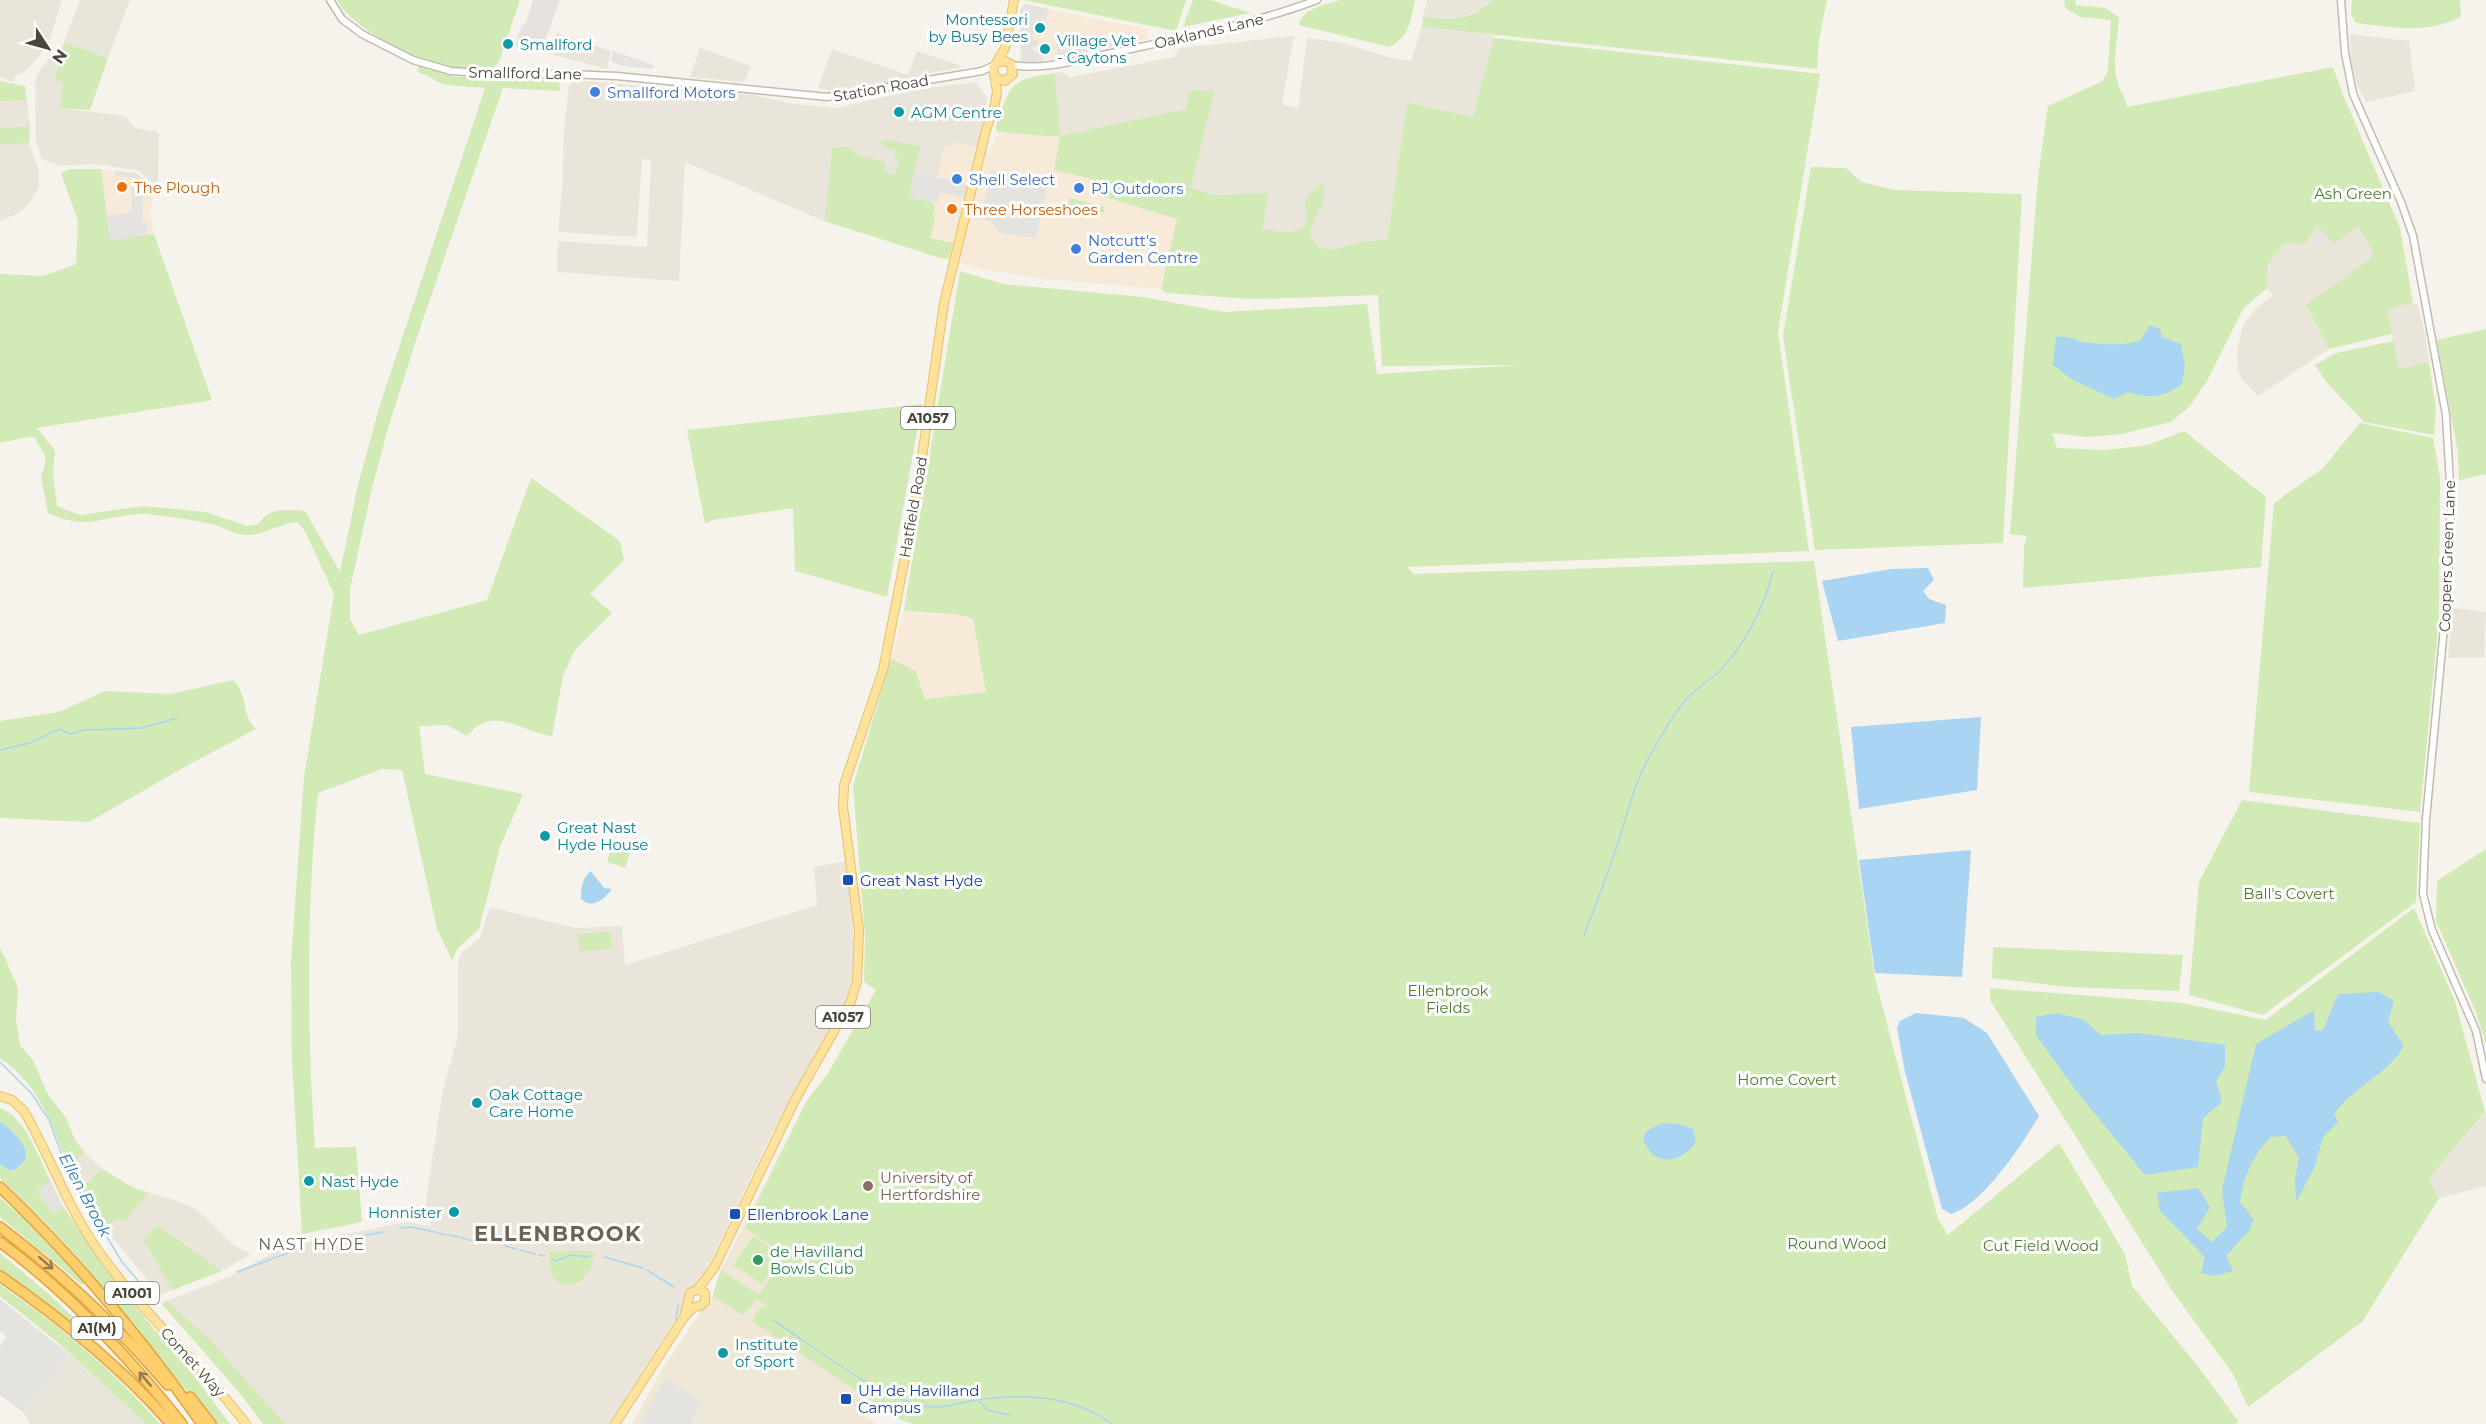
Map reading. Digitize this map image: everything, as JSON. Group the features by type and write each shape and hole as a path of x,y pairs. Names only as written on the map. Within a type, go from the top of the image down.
{"highway":[{"path":"0,1187 65,1251 178,1382 211,1424"},
{"name":"A1(M)","path":"0,1227 32,1251 105,1317 151,1365 201,1424"},
{"name":"A1(M)","path":"0,1242 81,1311 141,1374 182,1424"},
{"path":"0,1276 85,1340 125,1376 171,1424"},
{"path":"150,1352 201,1424"}],"main road":[{"path":"1005,48 1011,64 1010,78 1002,81 995,76 997,64 1005,48 1014,0"},
{"path":"997,64 1005,61 1011,64"},
{"name":"Hatfield Road","path":"995,76 995,104"},
{"name":"Hatfield Road","path":"701,1291 795,1100 851,1001 857,981 859,930 843,807 844,785 883,670 915,506 944,303 986,130 995,104 1010,78"},
{"name":"Comet Way","path":"0,1096 12,1100 24,1111 76,1214 98,1251 173,1341 216,1385 246,1424"},
{"name":"A1057","path":"615,1424 692,1304 690,1293 701,1291 705,1302 699,1306 692,1304"}],"street":[{"name":"Smallford Lane","path":"330,0 342,19 352,27 414,60 451,71 505,75 600,75"},
{"name":"Oaklands Lane","path":"1010,78 1028,68 1235,27 1317,0"},
{"name":"Coopers Green Lane","path":"2341,0 2345,53 2353,94 2401,202 2413,236 2446,415 2451,500 2448,585 2426,819 2423,894 2432,930 2476,1031 2486,1079"},
{"name":"Station Road","path":"600,75 827,97 982,71 997,64"},
{"name":"Oaklands Lane","path":"1011,64 1028,68"},
{"name":"Station Road","path":"982,71 995,76"}],"shaded area":[{"path":"0,0 62,0 48,45 27,70 16,75 13,82 0,77"},
{"path":"80,0 130,0 108,58 64,42"},
{"path":"531,0 560,0 545,40 542,39 528,49 515,45 522,25 525,24 533,1"},
{"path":"1427,0 1493,0 1485,7 1457,20 1423,17"},
{"path":"1025,4 1150,29 1147,39 1024,64 1021,61 1020,10"},
{"path":"1025,4 1049,9 1047,20 1035,19 1032,39 1038,41 1037,46 1033,47 1034,53 1041,52 1043,61 1024,64 1021,61 1020,10"},
{"path":"1422,27 1495,35 1473,117 1407,102 1379,295 1252,299 1269,193 1214,195 1191,188 1215,91 1186,109 1060,137 1055,73 1062,72 1071,77 1174,57 1180,48 1294,36 1282,104 1298,109 1307,38 1343,43 1391,58 1411,61"},
{"path":"557,33 611,51 607,69 550,54"},
{"path":"1060,34 1076,37 1083,45 1099,39 1128,35 1132,42 1059,59 1056,42"},
{"path":"2350,34 2409,41 2415,91 2366,102 2357,85 2351,60"},
{"path":"700,48 751,66 744,82 690,77"},
{"path":"61,49 54,80 62,82 60,108 125,116 135,128 159,132 158,185 152,183 139,171 96,164 60,166 42,159 36,141 35,81 40,70 56,50"},
{"path":"832,49 908,75 917,51 965,67 929,73 905,81 835,91 818,88"},
{"path":"613,51 654,65 653,69 621,66 611,61"},
{"path":"573,80 753,95 794,104 837,108 918,89 976,82 987,98 978,147 945,146 937,178 915,172 899,244 824,221 685,162 679,281 557,272 558,241 647,247 651,160 642,159 635,237 558,232 564,131 569,86"},
{"path":"27,100 30,126 0,128 0,101"},
{"path":"997,132 1060,137 1054,170 1111,184 1108,198 1178,219 1161,289 1044,279 980,269 899,244 915,172 937,178 945,146 952,147 953,142 991,150"},
{"path":"29,143 39,171 39,188 19,213 0,221 0,145"},
{"path":"101,169 136,173 158,188 150,215 154,234 110,240"},
{"path":"991,170 1049,182 1036,238 1000,233 991,221 980,219"},
{"path":"115,171 136,173 140,176 144,191 142,221 147,223 148,235 110,240 106,215 131,213 132,185 135,184 135,178 115,176"},
{"path":"915,172 969,185 966,198 940,193 938,203 909,197"},
{"path":"2317,225 2358,227 2373,251 2371,258 2306,306 2329,349 2258,396 2242,380 2238,369 2237,350 2243,326 2255,309 2273,295 2267,288 2266,266 2284,243"},
{"path":"2413,303 2418,305 2429,362 2399,369 2387,310"},
{"path":"2453,608 2486,612 2484,657 2448,658"},
{"path":"904,610 922,614 957,613 973,619 986,692 925,699 918,675 891,659"},
{"path":"847,861 852,904 854,966 846,1001 772,1133 706,1271 609,1424 267,1424 161,1303 231,1276 272,1253 318,1239 407,1222 431,1226 425,1205 443,1090 458,1036 458,962 462,952 480,938 490,907 576,928 622,926 625,965 817,905 814,867"},
{"path":"828,1073 879,1370 860,1413 877,1424 632,1424 662,1369 713,1294 721,1270 806,1102"},
{"path":"2486,1112 2486,1186 2439,1198 2429,1178"},
{"path":"85,1153 106,1172 134,1188 194,1208 233,1245 251,1254 222,1271 160,1295 104,1227 68,1167"},
{"path":"50,1180 63,1206 54,1214 37,1192"},
{"path":"0,1299 70,1355 23,1412 0,1395 0,1346 7,1337 0,1331"},
{"path":"70,1355 146,1424 30,1424 23,1412"},
{"path":"666,1378 697,1398 700,1406 691,1424 639,1424"}],"green space":[{"path":"337,0 520,0 499,62 494,67 473,68 438,64 397,47 355,21"},
{"path":"1023,0 1186,0 1176,31"},
{"path":"1193,0 1211,0 1250,13 1183,27"},
{"path":"1340,0 1415,0 1405,33 1401,39 1389,47 1299,25 1301,19 1309,11"},
{"path":"1493,0 1827,0 1819,40 1817,69 1422,27 1423,17 1460,18 1476,12"},
{"name":"Ash Green","path":"2064,0 2075,0 2076,5 2106,8 2119,18 2115,57 2116,73 2127,107 2333,67 2400,228 2413,303 2387,310 2392,334 2329,349 2306,305 2371,258 2373,251 2358,227 2334,244 2317,225 2305,244 2284,243 2267,266 2267,288 2243,309 2207,381 2190,406 2171,422 2121,434 2087,437 2052,433 2057,448 2106,450 2148,445 2184,431 2266,497 2261,567 2023,588 2024,545 2027,536 2010,534 2038,177 2048,106 2103,81 2108,70 2111,20 2081,17 2065,8"},
{"path":"2352,0 2460,0 2461,16 2449,22 2423,28 2396,28 2356,23 2351,15"},
{"name":"Ellenbrook Fields","path":"1494,38 1820,74 1778,332 1809,551 1407,567 1413,574 1814,561 1875,978 1938,1219 1948,1235 2059,1143 2125,1254 2132,1286 2200,1369 2239,1422 2236,1424 913,1424 897,1418 752,1321 759,1309 767,1306 757,1299 744,1314 740,1314 713,1294 721,1270 759,1295 785,1255 745,1228 806,1102 828,1073 876,990 864,982 865,936 853,786 891,659 916,671 925,699 986,692 973,619 956,614 904,610 960,271 1003,284 1143,297 1224,312 1367,304 1377,374 1521,365 1382,366 1378,295 1252,299 1166,293 1161,289 1177,219 1108,198 1111,184 1054,170 1060,137 997,132 996,127 1009,93 1014,86 1028,78 1055,73 1060,136 1186,109 1189,90 1215,91 1191,188 1214,195 1269,193 1263,229 1291,232 1306,224 1307,198 1322,184 1325,188 1324,195 1310,236 1319,248 1334,250 1360,242 1387,240 1407,102 1473,117"},
{"path":"64,42 108,58 90,110 60,108 62,82 54,81"},
{"path":"419,66 456,77 559,78 560,91 503,88 389,425 372,488 350,589 350,619 359,635 487,600 531,478 620,541 624,560 590,594 612,613 574,651 563,676 552,736 497,720 477,726 467,736 447,725 419,726 425,774 523,794 500,847 479,929 458,948 452,960 437,929 402,770 382,769 318,793 311,881 309,970 310,1060 315,1148 356,1147 362,1222 302,1234 292,1061 291,962 304,777 334,594 306,533 298,522 245,535 209,523 157,515 128,515 86,522 62,519 48,513 41,477 45,455 35,438 29,437 0,443 0,274 43,276 76,264 78,221 61,173 70,169 101,169 110,240 154,234 212,400 37,428 55,451 53,473 57,506 80,515 143,506 205,512 247,526 258,524 263,518 278,510 305,511 340,572 358,485 379,408 485,88 445,85 417,71"},
{"path":"0,81 25,86 27,100 0,101"},
{"path":"30,126 29,143 0,145 0,128"},
{"path":"888,140 920,146 909,197 931,202 935,207 933,216 935,219 930,238 953,243 949,258 943,259 825,221 832,148 850,146 854,153 886,163 885,172 895,175 899,159 894,157 895,150 886,148 880,141"},
{"path":"1811,167 1846,168 1861,182 1895,190 2022,194 2003,543 1815,550 1783,336"},
{"path":"1070,198 1105,207 1104,212 1062,215 1063,209 1067,209"},
{"path":"2486,329 2486,474 2459,480 2458,453 2437,340"},
{"path":"2394,341 2399,369 2429,362 2436,410 2434,435 2364,422 2328,384 2315,365 2336,353"},
{"path":"922,404 887,597 795,571 793,508 713,520 705,524 687,430"},
{"path":"2360,423 2433,438 2440,478 2439,617 2420,812 2249,792 2274,503 2322,469"},
{"path":"233,680 241,691 248,717 256,729 89,822 0,818 0,721 59,712 105,691 171,694"},
{"name":"Ball's Covert","path":"2242,800 2420,823 2416,902 2263,1015 2189,995 2199,882"},
{"path":"612,844 631,849 625,868 607,862"},
{"path":"2486,849 2486,1044 2475,1010 2436,921 2437,881"},
{"path":"2414,908 2455,1001 2485,1112 2429,1178 2439,1198 2362,1322 2248,1407 2233,1374 2173,1292 1990,1000 1990,988 2182,1003 2266,1020"},
{"path":"611,932 611,949 579,951 578,934"},
{"path":"0,947 18,988 16,1020 20,1045 33,1060 47,1093 66,1118 75,1140 85,1153 68,1167 57,1136 35,1093 14,1068 0,1058"},
{"path":"1993,947 2183,955 2179,991 2067,987 1992,978"},
{"path":"0,1108 17,1120 24,1129 50,1180 37,1192 54,1214 63,1206 100,1262 153,1328 179,1356 230,1424 214,1424 72,1251 0,1178 0,1164 8,1170 14,1170 23,1161 26,1153 13,1131 0,1122"},
{"path":"102,1169 134,1188 148,1193 126,1220 117,1220 104,1227 81,1189"},
{"path":"0,1198 28,1222 85,1282 82,1285 0,1217"},
{"path":"157,1225 222,1271 172,1290 144,1240"},
{"name":"de Havilland Bowls Club","path":"753,1236 782,1255 762,1284 733,1265"},
{"path":"550,1252 595,1252 584,1278 567,1286 559,1283 553,1277"},
{"path":"0,1253 50,1295 86,1330 82,1333 0,1271"},
{"path":"0,1285 84,1349 124,1385 160,1424 146,1424 56,1341 0,1296"},
{"path":"168,1302 211,1341 285,1424 263,1424 239,1392 162,1304"}],"water":[{"path":"2150,325 2160,329 2162,337 2181,344 2185,366 2182,384 2162,395 2143,396 2128,392 2114,399 2073,380 2053,365 2056,337 2069,337 2098,344 2126,344 2140,341"},
{"path":"1928,568 1934,580 1923,591 1929,599 1946,605 1945,623 1838,641 1822,581 1891,569"},
{"path":"1981,717 1977,790 1859,809 1851,727"},
{"path":"1971,850 1962,977 1875,973 1859,860"},
{"path":"591,871 604,888 612,889 594,903 581,899 584,880"},
{"path":"2379,992 2394,1001 2388,1022 2404,1046 2389,1065 2342,1104 2334,1114 2338,1122 2323,1137 2315,1166 2296,1202 2295,1179 2299,1158 2286,1136 2271,1137 2264,1144 2250,1167 2240,1202 2254,1220 2249,1231 2226,1256 2233,1271 2214,1276 2201,1273 2205,1257 2160,1211 2157,1193 2198,1188 2210,1207 2197,1229 2212,1242 2227,1227 2222,1190 2256,1044 2314,1010 2315,1031 2323,1030 2338,994"},
{"path":"1916,1013 1964,1018 1987,1033 2039,1116 2001,1172 1976,1199 1951,1214 1942,1209 1905,1072 1897,1028 1900,1021"},
{"path":"2057,1013 2084,1020 2101,1035 2139,1033 2225,1045 2225,1067 2216,1081 2222,1102 2203,1118 2198,1167 2145,1175 2075,1089 2036,1035 2036,1017"},
{"path":"0,1122 17,1136 26,1151 22,1164 14,1170 8,1170 0,1164"},
{"path":"1663,1123 1679,1124 1693,1129 1696,1142 1683,1155 1673,1159 1661,1159 1655,1156 1643,1141 1646,1131"}],"waterway":[{"path":"1584,936 1616,850 1633,793 1646,762 1685,701 1719,672 1737,650 1758,613 1773,572"},
{"path":"0,750 30,743 59,729 71,734 84,730 142,728 177,718"},
{"name":"Ellen Brook","path":"0,1062 32,1094 49,1120 68,1172 122,1262 152,1297"},
{"name":"Ellen Brook","path":"401,1228 410,1227 435,1232"},
{"name":"Ellen Brook","path":"327,1243 383,1232"},
{"name":"Ellen Brook","path":"438,1233 446,1235"},
{"name":"Ellen Brook","path":"448,1235 459,1237"},
{"name":"Ellen Brook","path":"461,1238 467,1239"},
{"name":"Ellen Brook","path":"469,1240 479,1242"},
{"name":"Ellen Brook","path":"505,1246 516,1249"},
{"name":"Ellen Brook","path":"237,1272 296,1250"},
{"name":"Ellen Brook","path":"520,1250 535,1254"},
{"name":"Ellen Brook","path":"539,1255 545,1256"},
{"name":"Ellen Brook","path":"552,1259 556,1261 571,1255 589,1257"},
{"name":"Ellen Brook","path":"604,1257 643,1268"},
{"name":"Ellen Brook","path":"647,1270 674,1287"},
{"path":"676,1319 678,1305"},
{"path":"773,1320 871,1385 892,1396 913,1403 937,1407 995,1398 1048,1398 1081,1407 1112,1424"},
{"path":"979,1401 987,1410 1010,1415"}],"place":[{"name":"Montessori by Busy Bees","path":"1040,28"},
{"name":"Smallford","path":"508,44"},
{"name":"Village Vet - Caytons","path":"1045,49"},
{"name":"Smallford Motors","path":"595,92"},
{"name":"AGM Centre","path":"899,112"},
{"name":"Shell Select","path":"957,179"},
{"name":"The Plough","path":"122,187"},
{"name":"PJ Outdoors","path":"1079,188"},
{"name":"Three Horseshoes","path":"952,209"},
{"name":"Notcutt's Garden Centre","path":"1076,249"},
{"name":"Great Nast Hyde House","path":"545,836"},
{"name":"Great Nast Hyde","path":"848,880"},
{"name":"Oak Cottage Care Home","path":"477,1103"},
{"name":"Nast Hyde","path":"309,1181"},
{"name":"University of Hertfordshire","path":"868,1186"},
{"name":"Honnister","path":"454,1212"},
{"name":"Ellenbrook Lane","path":"735,1214"},
{"name":"de Havilland Bowls Club","path":"758,1260"},
{"name":"Institute of Sport","path":"723,1353"},
{"name":"UH de Havilland Campus","path":"846,1399"}],"district":[{"name":"ELLENBROOK","path":"558,1233"},
{"name":"NAST HYDE","path":"312,1244"}],"park label":[{"name":"Home Covert","path":"1787,1079"},
{"name":"Round Wood","path":"1837,1243"},
{"name":"Cut Field Wood","path":"2041,1245"}]}
